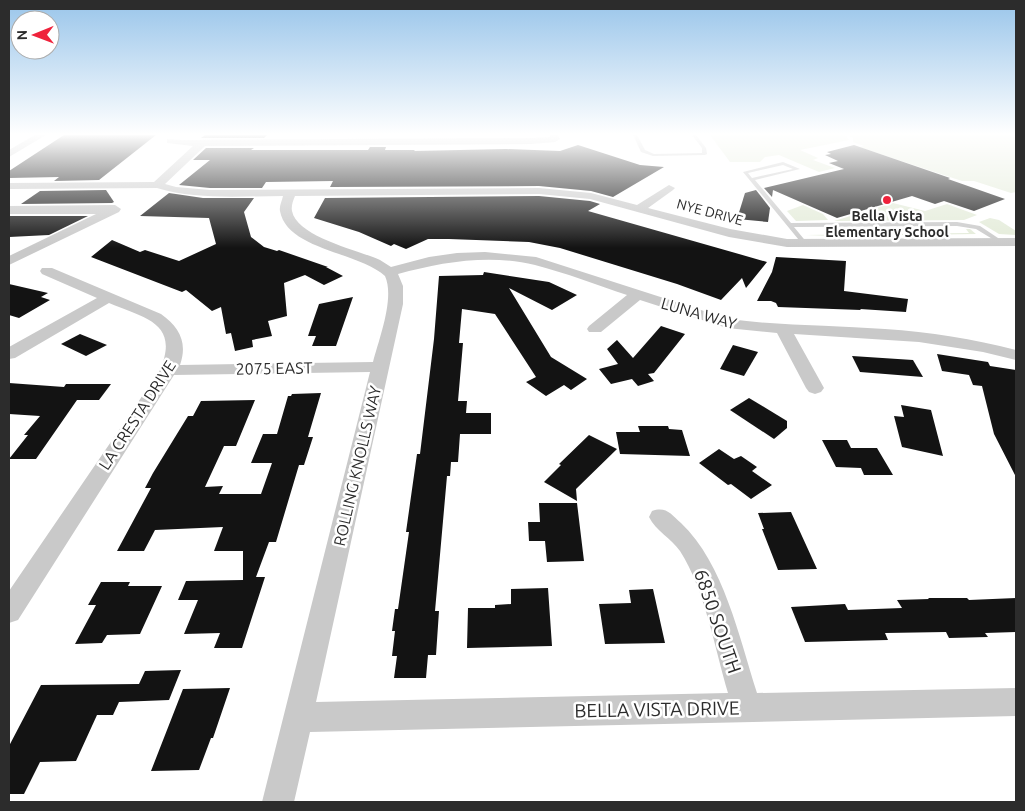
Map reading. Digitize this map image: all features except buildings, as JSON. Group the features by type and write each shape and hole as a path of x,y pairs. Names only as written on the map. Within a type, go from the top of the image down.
{"street":[{"path":"157,185 170,173"},
{"name":"NYE DRIVE","path":"9,186 157,185 190,192 539,191 591,196 729,233 759,239 805,244 1016,242"},
{"path":"640,208 669,188"},
{"path":"290,192 284,205 284,214 289,223 298,232 368,260 388,272"},
{"path":"9,210 115,210 9,261"},
{"name":"LUNA WAY","path":"388,272 429,261 457,257 511,257 559,267 727,323 783,329 940,339 975,344 1016,355"},
{"name":"LA CRESTA DRIVE","path":"9,612 169,370 177,352 176,341 172,332 155,317 47,271"},
{"name":"ROLLING KNOLLS WAY","path":"278,802 395,304 394,281 388,272"},
{"path":"595,329 638,294"},
{"path":"9,354 70,317 109,297"},
{"path":"783,329 815,388"},
{"name":"2075 EAST","path":"169,370 379,367"},
{"name":"6850 SOUTH","path":"660,517 687,543 707,578 747,708"},
{"name":"BELLA VISTA DRIVE","path":"298,717 1016,702"}],"lane":[{"path":"746,173 805,244"},
{"path":"753,179 781,173"},
{"path":"790,225 957,224 978,227 1001,242"}],"green space":[{"path":"937,173 1016,173 1016,192 1011,193 974,181 962,181"},
{"path":"893,203 925,211 947,204 977,215 964,220 834,221"},
{"path":"803,205 823,214 828,220 796,221 787,211"},
{"path":"990,218 999,220 1016,231 1016,235 999,234 979,222"},
{"path":"966,229 970,229 976,234 806,235 969,233"}],"place":[{"name":"Bella Vista Elementary School","path":"887,200"}]}
